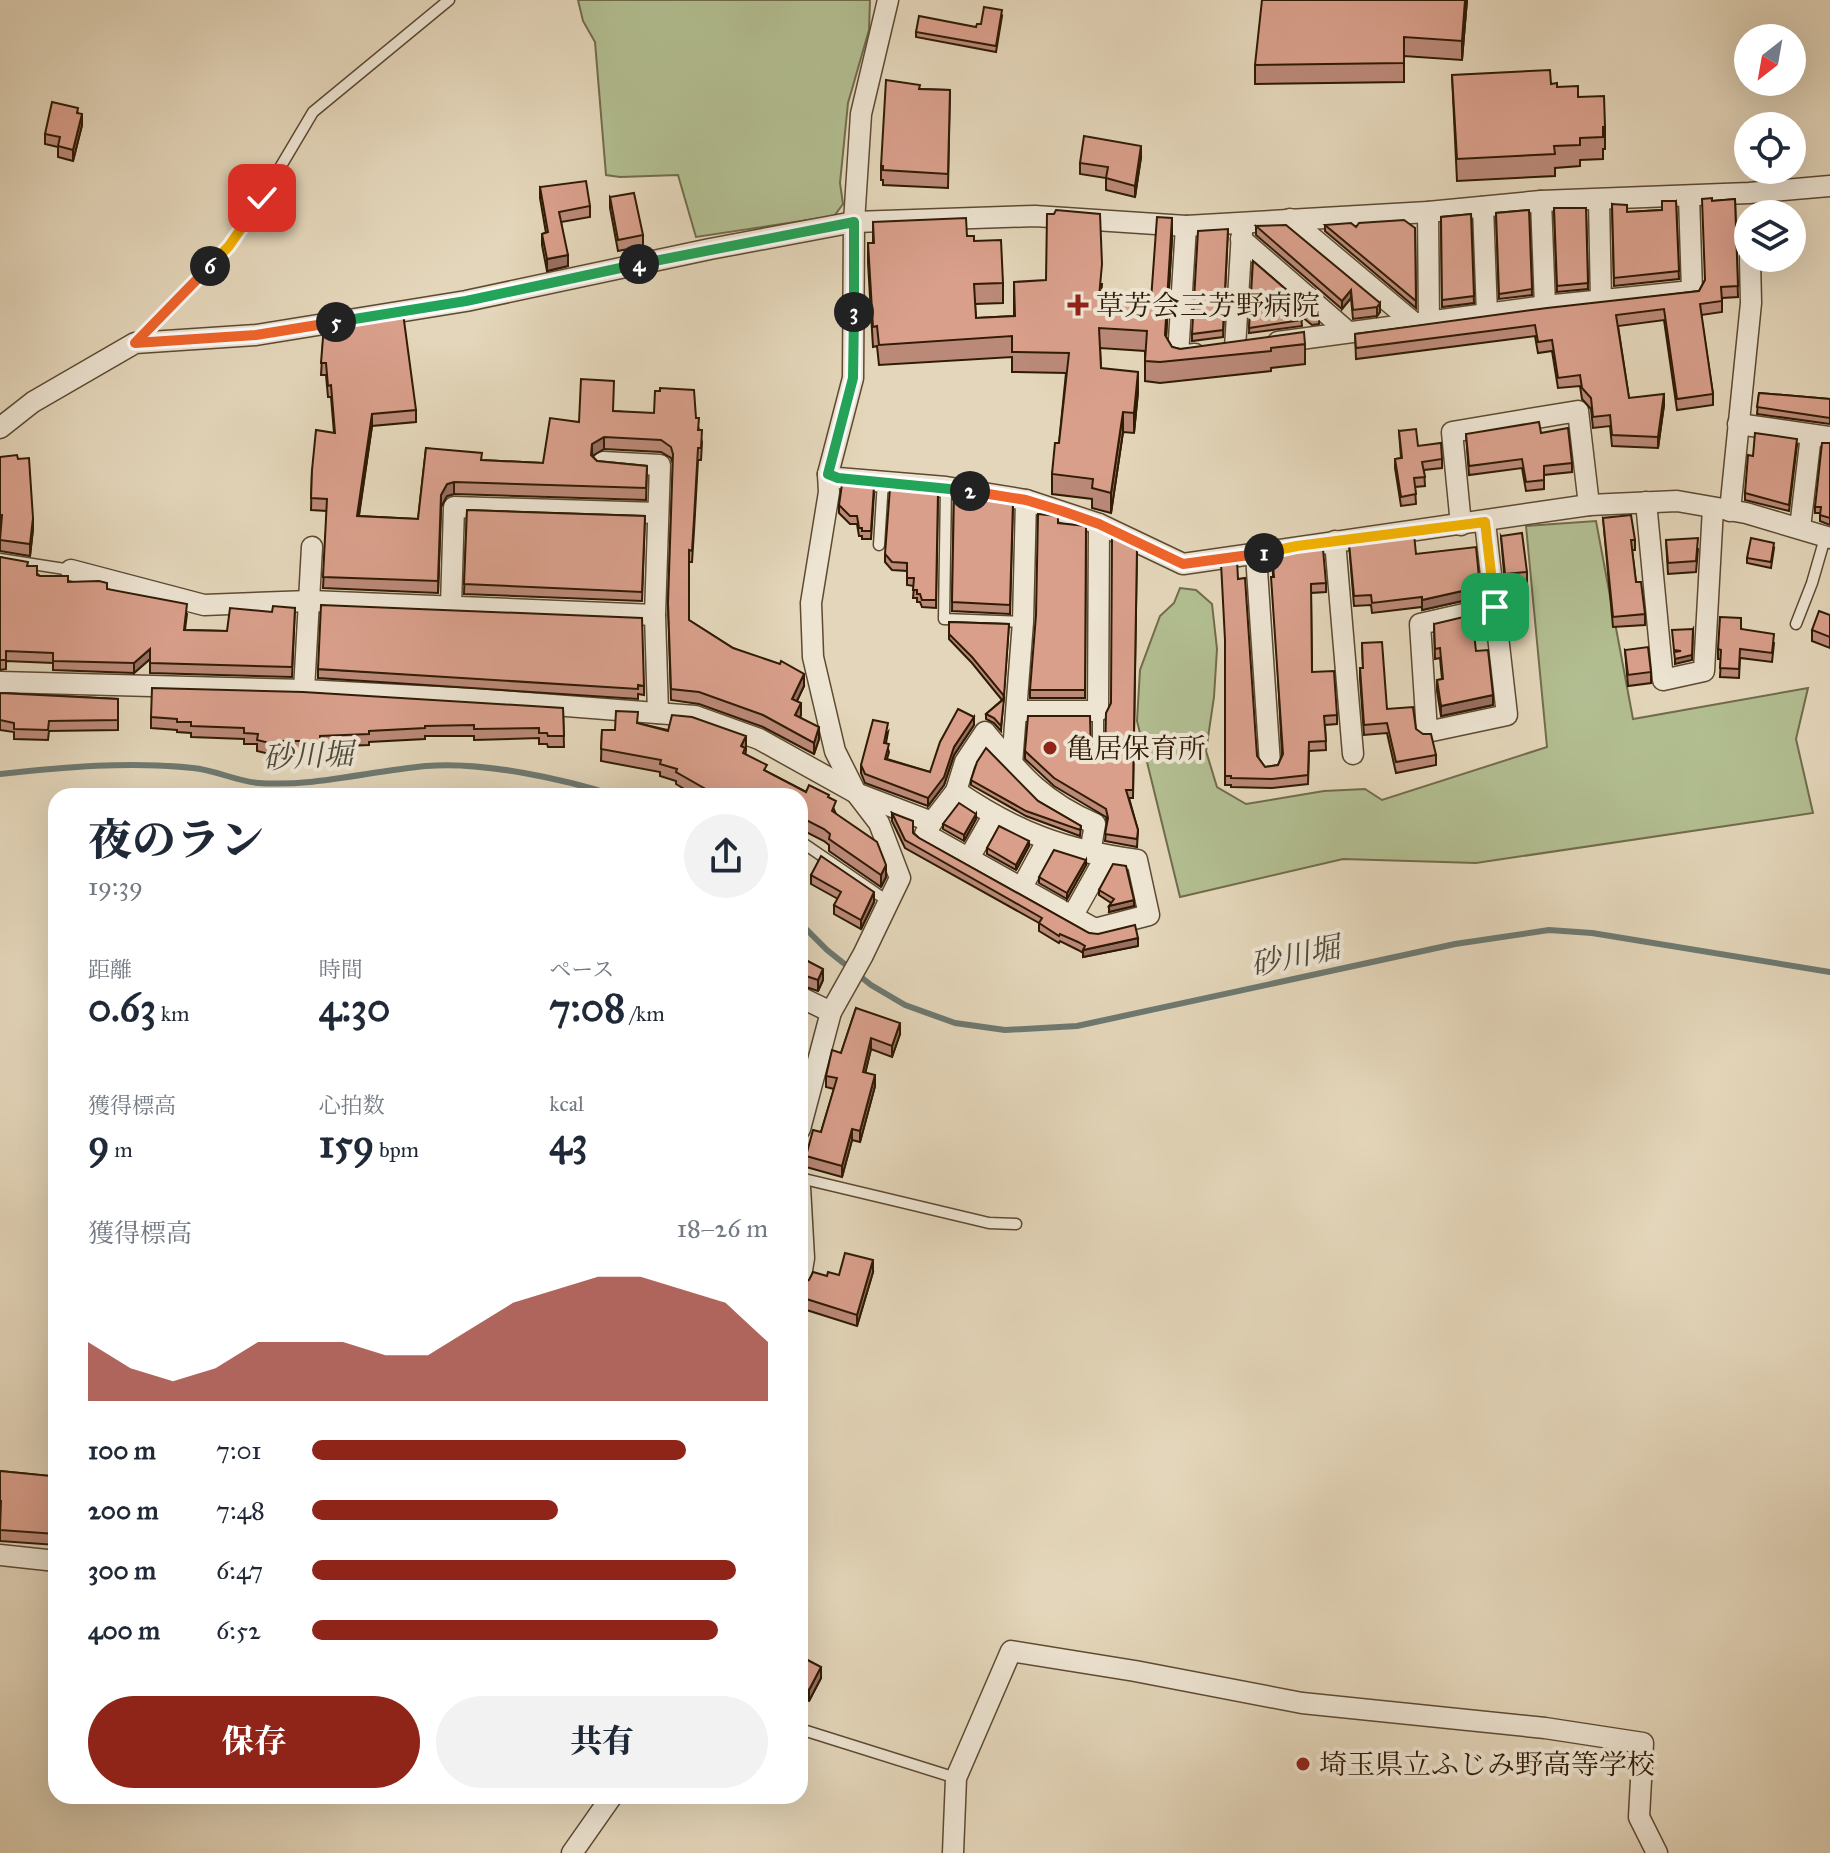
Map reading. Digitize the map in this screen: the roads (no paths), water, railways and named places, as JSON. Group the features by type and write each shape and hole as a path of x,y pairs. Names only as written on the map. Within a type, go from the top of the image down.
{"street":[{"path":"808,1099 831,1012 843,994 900,878 879,823 856,793 835,751 813,657 811,603 829,492 828,474 853,378 854,222 861,114 888,0"},
{"path":"1767,200 1830,186"},
{"path":"0,428 33,402 135,343 256,335 451,303 854,222 1035,216 1242,230 1290,219 1428,212 1541,201 1689,196 1734,202"},
{"path":"1186,226 1178,356 1545,306 1692,291 1689,196"},
{"path":"1541,201 1545,306"},
{"path":"1599,201 1601,301"},
{"path":"1483,207 1487,314"},
{"path":"1422,322 1428,212"},
{"path":"1290,219 1422,322"},
{"path":"1242,230 1348,332"},
{"path":"1242,230 1249,346"},
{"path":"1646,502 1663,680 1704,671 1722,509 1738,424 1751,303 1750,272"},
{"path":"1461,525 1452,432 1578,411 1589,505"},
{"path":"1738,424 1820,436 1800,528"},
{"path":"603,462 660,465 655,615 658,713"},
{"path":"828,474 838,478 946,487 1026,500 1099,524 1183,564 1589,505 1646,502 1677,501 1722,509 1828,538"},
{"path":"1012,764 1023,622 1026,500"},
{"path":"451,606 454,507 658,513"},
{"path":"1485,522 1495,607 1507,715 1427,732 1420,624 1495,607"},
{"path":"1018,711 1098,711 1099,524"},
{"path":"1335,541 1353,754"},
{"path":"304,690 312,547"},
{"path":"1256,555 1270,764"},
{"path":"71,570 204,605 310,601 655,615"},
{"path":"0,682 304,690 695,716 759,739 856,793 932,822"},
{"path":"956,791 993,816 1047,841 1098,854 1137,860 1149,915 1095,929 925,834 956,791 965,762 985,732 1025,780 1051,802 1095,824 1098,854 1073,915"},
{"path":"969,858 993,816"},
{"path":"1022,887 1047,841"},
{"path":"808,1001 831,1012"},
{"path":"0,1555 48,1560"},
{"path":"953,1853 956,1778 1011,1651 1302,1703 1545,1728 1643,1743 1639,1817 1657,1853"},
{"path":"572,1853 606,1804"}],"lane":[{"path":"135,343 229,246 262,198 313,112 449,0"},
{"path":"879,545 883,481"},
{"path":"946,487 944,619 1023,622"},
{"path":"1796,624 1828,538"},
{"path":"0,559 71,570"},
{"path":"1098,711 1098,760"},
{"path":"808,846 889,902"},
{"path":"808,1180 989,1223 1016,1224"},
{"path":"808,1732 956,1778"}],"waterway":[{"name":"砂川堀","path":"0,774 72,767 145,765 201,769 250,782 279,784 448,765 523,773 590,788"},
{"name":"砂川堀","path":"808,931 871,985 905,1005 955,1023 1005,1030 1077,1026 1455,944 1549,930 1592,933 1830,972"}],"place":[{"name":"草芳会三芳野病院","path":"1078,305"},
{"name":"亀居保育所","path":"1050,748"},
{"name":"埼玉県立ふじみ野高等学校","path":"1303,1764"}]}
